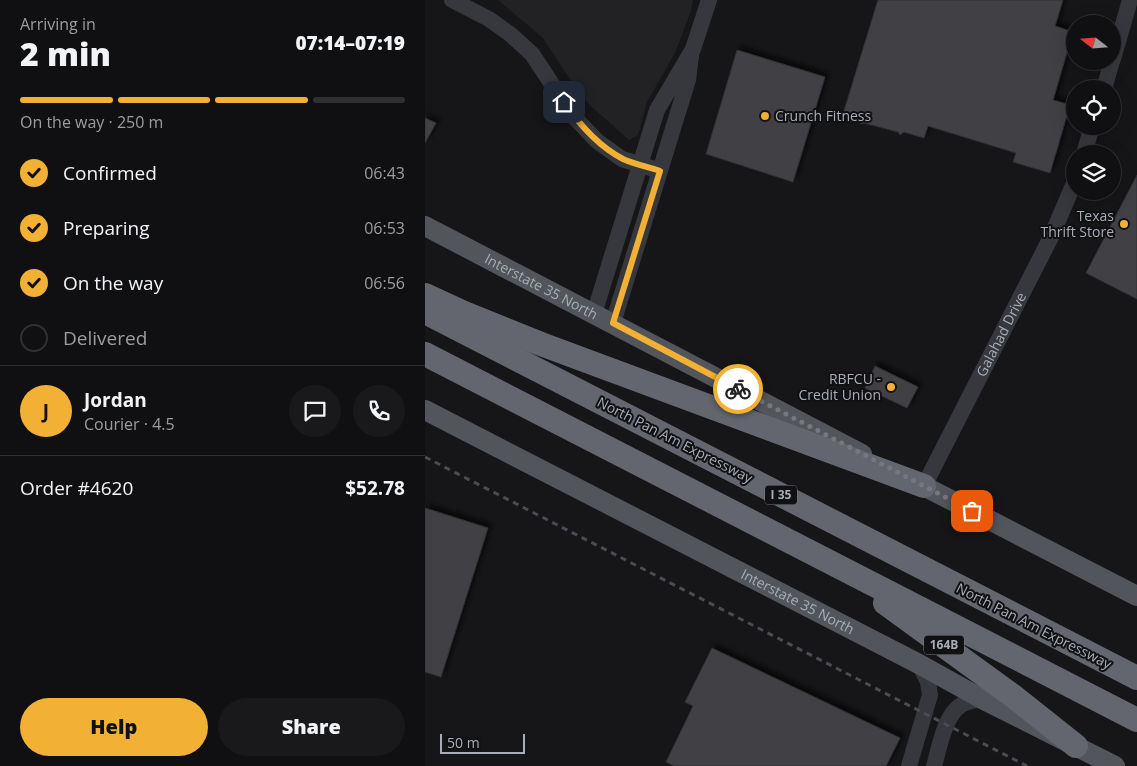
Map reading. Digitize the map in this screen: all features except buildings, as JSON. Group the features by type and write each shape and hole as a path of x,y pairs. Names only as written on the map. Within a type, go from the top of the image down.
{"highway":[{"path":"425,295 541,344 924,486"},
{"name":"North Pan Am Expressway","path":"425,312 1137,678"},
{"path":"425,354 1137,720"},
{"name":"164B","path":"807,550 899,613 1013,696 1076,746"}],"main road":[{"name":"Interstate 35 North","path":"425,226 1137,596"},
{"name":"Interstate 35 North","path":"425,410 1115,766"}],"street":[{"path":"452,0 489,19 511,34 532,54 573,116 597,142 623,158 660,171"},
{"path":"701,25 704,0"},
{"path":"613,323 688,80 693,49 709,0"},
{"path":"1121,32 1131,0"},
{"path":"594,314 657,110 693,49"},
{"name":"Galahad Drive","path":"924,486 1051,237 1067,200"},
{"path":"909,766 930,695 928,682 919,664"},
{"path":"934,766 950,715 954,710 967,702 984,700"},
{"path":"918,735 942,742"}],"shaded area":[{"path":"498,0 693,0 691,11 675,53 647,102 638,135 629,140 583,99 543,38"}],"railway":[{"path":"425,457 1027,766"}],"way so far":[{"path":"738,389 972,511"}],"place":[{"name":"Crunch Fitness","path":"765,116"},
{"name":"Texas Thrift Store","path":"1124,224"},
{"name":"RBFCU - Credit Union","path":"891,387"}],"route":[{"path":"564,102 573,116 597,142 623,158 660,171 613,323 738,389"}]}
